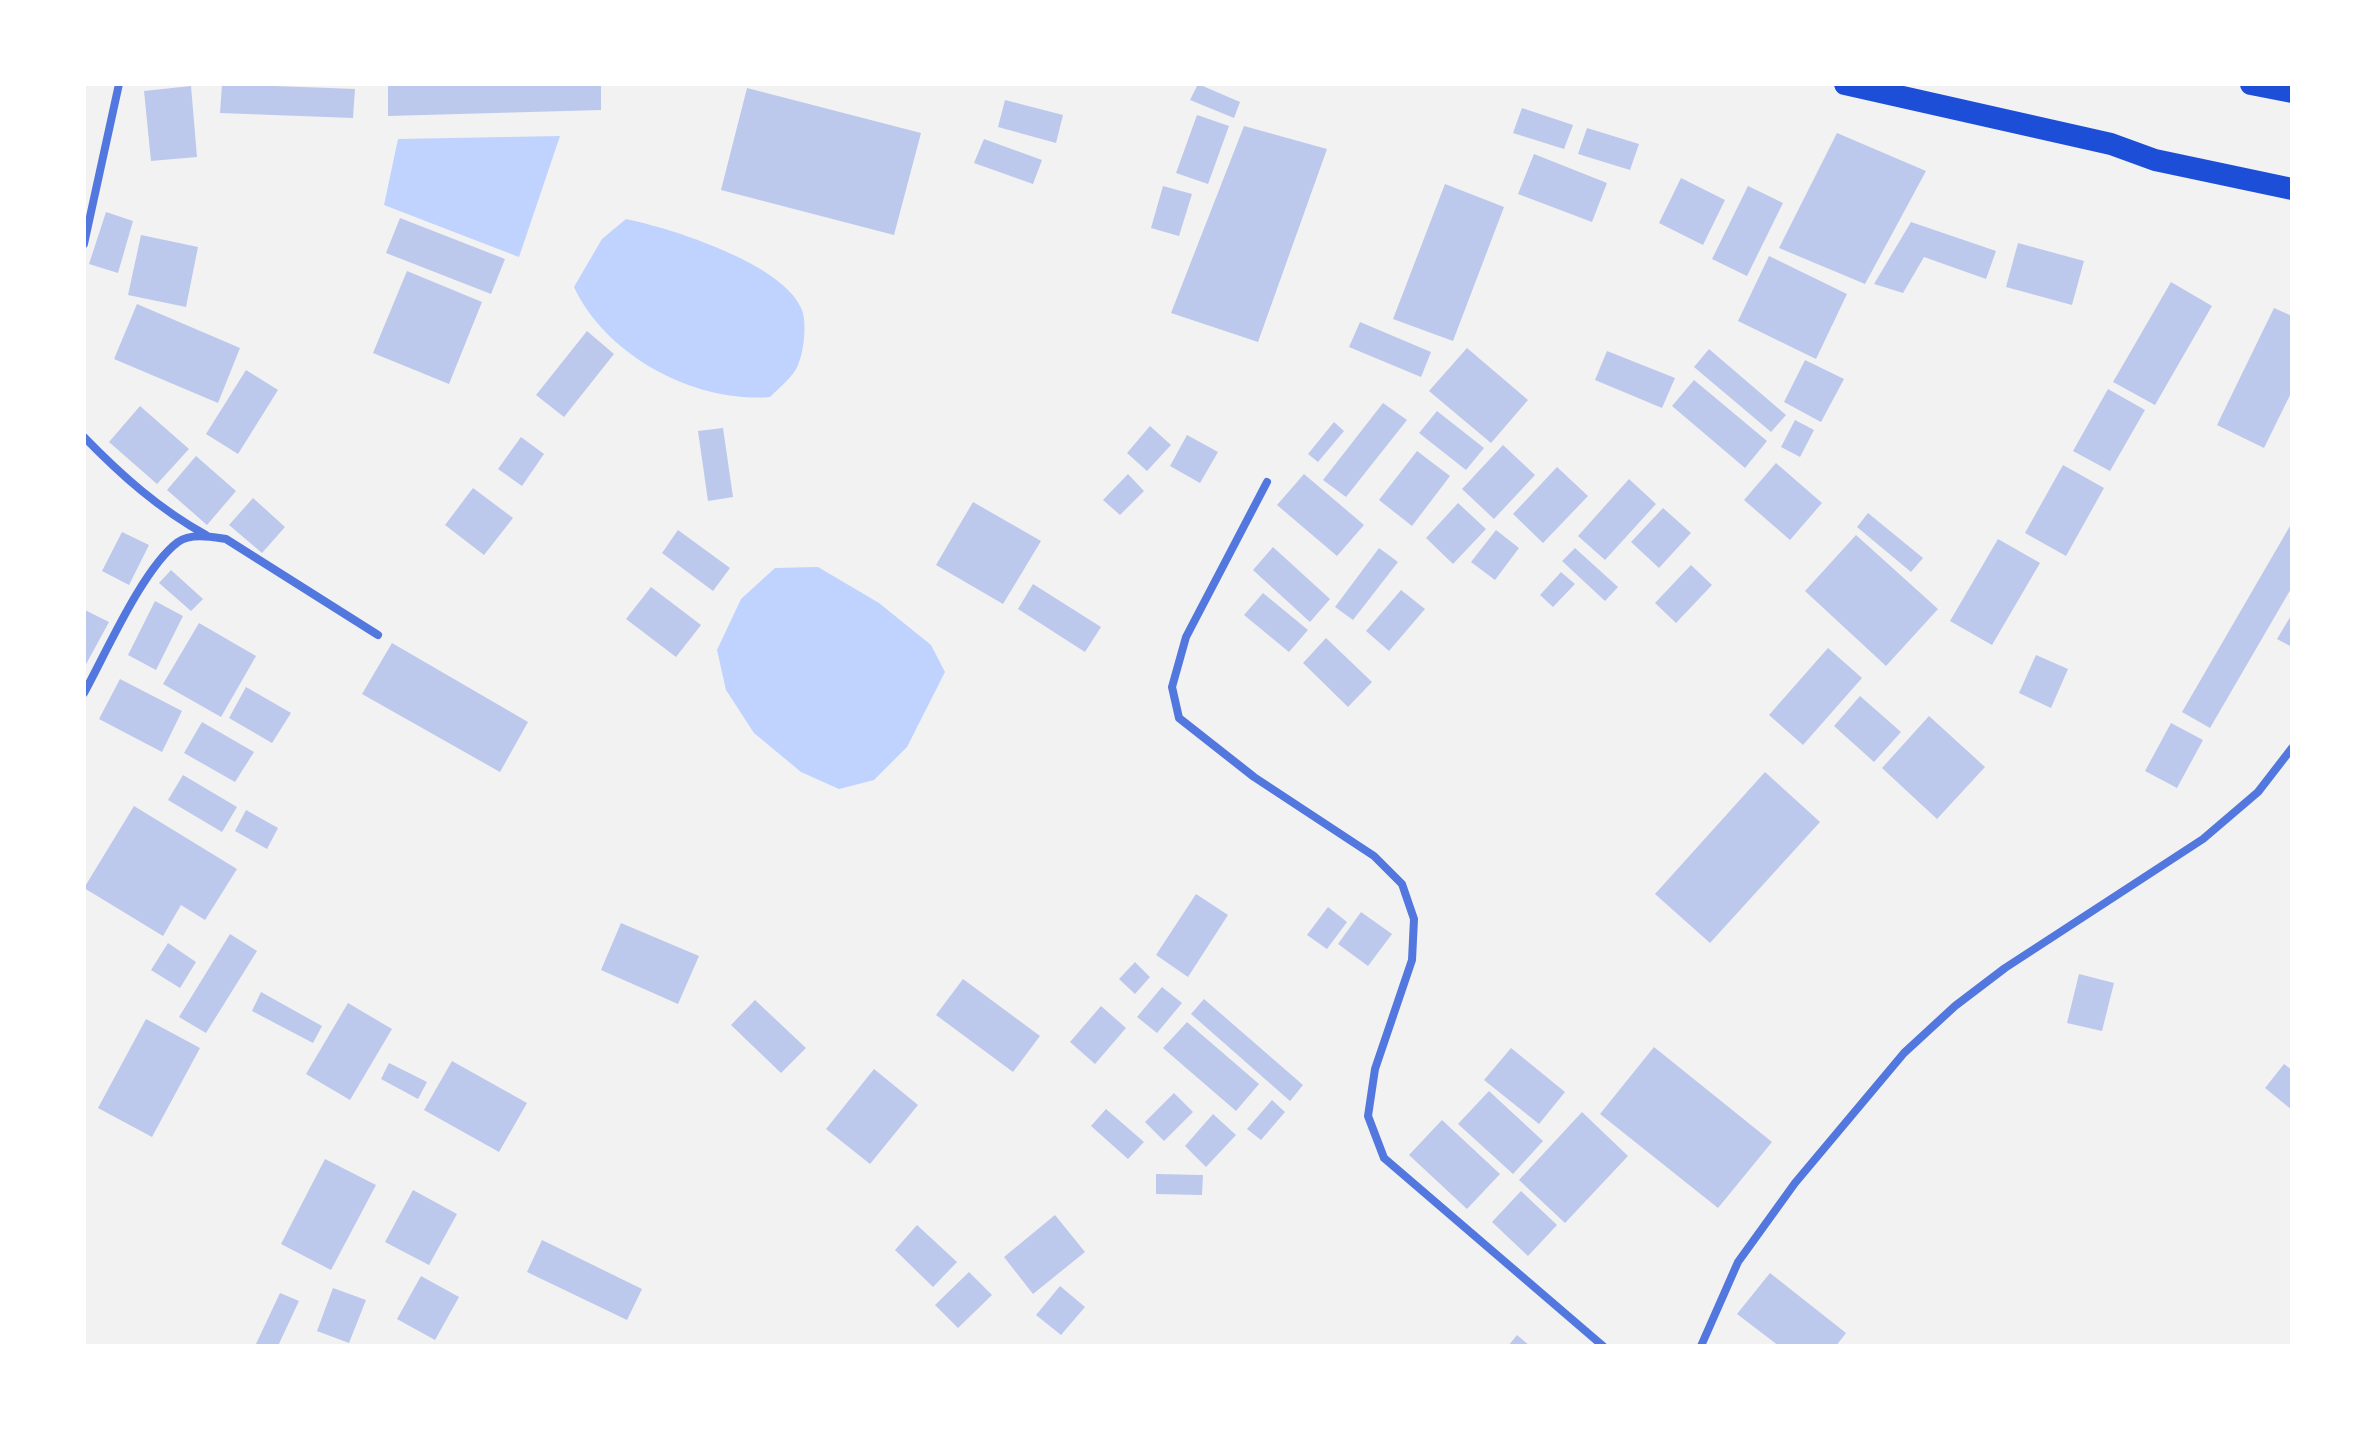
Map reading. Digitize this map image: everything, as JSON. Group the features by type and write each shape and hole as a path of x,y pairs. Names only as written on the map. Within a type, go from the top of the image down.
{"highway":[{"path":"1845,84 2111,144 2155,160 2292,189"},
{"path":"2251,84 2292,92"}],"street":[{"path":"84,244 119,84"},
{"path":"84,437 143,493 174,518 206,536"},
{"path":"1267,482 1186,637 1172,687 1179,718 1254,777 1374,856 1402,884 1414,919 1412,960 1375,1069 1368,1116 1384,1158 1603,1346"},
{"path":"84,693 150,573 180,540 206,536 226,539 378,635"},
{"path":"1701,1346 1738,1262 1804,1171 1904,1053 1955,1006 2005,968 2203,839 2258,792 2292,748"}],"water":[{"path":"560,136 519,257 384,205 398,139"},
{"path":"626,219 724,251 774,278 791,293 804,316 802,352 793,373 770,397 741,397 683,383 630,354 589,312 574,287 602,239"},
{"path":"818,567 879,603 931,645 945,672 907,747 874,780 839,789 801,772 754,733 726,690 717,650 741,599 775,568"}],"building":[{"path":"222,84 355,89 353,118 220,113"},
{"path":"388,84 601,84 601,110 388,116"},
{"path":"1198,84 1240,102 1234,118 1190,100"},
{"path":"191,86 197,157 151,161 144,91"},
{"path":"747,88 921,133 894,235 721,190"},
{"path":"1005,100 1063,115 1056,143 998,127"},
{"path":"1522,108 1573,125 1564,149 1513,133"},
{"path":"1197,115 1229,126 1208,184 1176,173"},
{"path":"1244,126 1327,149 1258,342 1171,313"},
{"path":"1587,128 1639,144 1630,170 1578,154"},
{"path":"1837,133 1926,171 1865,284 1779,248"},
{"path":"984,139 1042,160 1033,184 974,163"},
{"path":"1534,154 1607,183 1592,222 1518,194"},
{"path":"1681,178 1725,200 1703,245 1659,223"},
{"path":"1445,184 1504,207 1453,341 1393,319"},
{"path":"1163,186 1192,194 1179,236 1151,228"},
{"path":"1748,186 1783,203 1747,276 1712,259"},
{"path":"106,212 133,221 118,273 89,264"},
{"path":"400,218 505,259 491,294 386,253"},
{"path":"1911,222 1996,251 1986,279 1924,257 1903,293 1874,284"},
{"path":"141,235 198,247 186,307 128,295"},
{"path":"2018,243 2084,261 2072,305 2006,287"},
{"path":"1769,256 1847,294 1816,359 1738,321"},
{"path":"407,271 482,302 449,384 373,353"},
{"path":"2171,282 2212,306 2155,405 2113,382"},
{"path":"137,304 240,348 218,403 114,359"},
{"path":"2274,308 2292,316 2292,391 2264,448 2217,425"},
{"path":"1360,322 1431,352 1421,377 1349,347"},
{"path":"587,331 614,354 564,417 536,395"},
{"path":"1467,348 1528,400 1491,443 1429,391"},
{"path":"1709,349 1786,415 1771,432 1694,367"},
{"path":"1607,351 1675,378 1662,408 1595,380"},
{"path":"1805,360 1844,379 1821,422 1784,402"},
{"path":"246,370 278,390 238,454 206,434"},
{"path":"1694,380 1767,441 1745,468 1672,406"},
{"path":"2108,389 2145,410 2110,471 2073,451"},
{"path":"1383,403 1407,420 1346,497 1323,480"},
{"path":"140,406 189,449 157,484 109,442"},
{"path":"1437,411 1484,448 1466,470 1419,433"},
{"path":"1795,420 1814,430 1800,457 1781,447"},
{"path":"1334,422 1344,431 1318,462 1308,454"},
{"path":"1150,426 1171,445 1147,471 1127,453"},
{"path":"723,428 733,497 708,501 698,431"},
{"path":"1187,435 1218,452 1200,483 1170,466"},
{"path":"521,437 544,454 522,486 498,469"},
{"path":"1503,445 1535,475 1494,519 1462,489"},
{"path":"1417,451 1450,476 1412,526 1379,500"},
{"path":"196,456 236,491 207,525 167,490"},
{"path":"1776,463 1822,503 1790,540 1744,500"},
{"path":"2063,465 2104,488 2066,556 2025,533"},
{"path":"1557,467 1588,496 1543,543 1513,514"},
{"path":"1128,474 1144,491 1120,515 1103,500"},
{"path":"1304,474 1364,525 1337,556 1277,505"},
{"path":"1629,479 1656,504 1605,560 1578,536"},
{"path":"473,488 513,518 484,555 445,525"},
{"path":"253,498 285,527 262,553 229,525"},
{"path":"973,502 1041,541 1003,604 936,565"},
{"path":"1458,503 1486,529 1453,564 1426,538"},
{"path":"1663,508 1691,533 1659,568 1631,542"},
{"path":"1868,513 1923,558 1911,572 1857,527"},
{"path":"2290,526 2292,587 2210,728 2182,712"},
{"path":"678,530 730,568 713,591 662,553"},
{"path":"1496,530 1519,548 1495,580 1471,562"},
{"path":"122,532 149,545 129,585 102,571"},
{"path":"1856,535 1938,609 1886,666 1805,591"},
{"path":"1998,539 2040,563 1992,645 1950,621"},
{"path":"1273,547 1330,599 1310,622 1253,570"},
{"path":"1379,548 1398,562 1353,620 1335,607"},
{"path":"1575,548 1618,587 1605,601 1562,561"},
{"path":"1691,565 1712,585 1676,623 1655,603"},
{"path":"171,570 203,599 191,611 159,583"},
{"path":"1561,572 1575,584 1553,607 1540,595"},
{"path":"1033,584 1101,627 1085,652 1018,609"},
{"path":"651,587 701,625 676,657 626,619"},
{"path":"1401,590 1425,609 1389,651 1366,631"},
{"path":"1263,593 1308,630 1289,652 1244,615"},
{"path":"155,601 183,616 156,670 128,655"},
{"path":"84,612 109,622 84,668"},
{"path":"2292,614 2292,647 2277,639"},
{"path":"199,623 256,656 221,717 163,684"},
{"path":"1326,638 1372,682 1348,707 1303,663"},
{"path":"392,643 528,722 500,772 362,694"},
{"path":"1828,648 1862,678 1803,745 1769,715"},
{"path":"2036,655 2068,669 2051,708 2019,693"},
{"path":"120,679 182,711 162,752 99,719"},
{"path":"246,687 291,713 272,743 229,718"},
{"path":"1860,696 1901,732 1874,762 1834,726"},
{"path":"1929,716 1985,767 1937,819 1882,768"},
{"path":"202,722 254,752 235,782 184,753"},
{"path":"2171,723 2203,740 2177,788 2145,771"},
{"path":"1765,772 1820,822 1710,943 1655,894"},
{"path":"183,775 237,807 222,832 168,800"},
{"path":"134,806 237,869 205,920 181,905 163,936 84,888"},
{"path":"246,810 278,828 267,849 235,831"},
{"path":"1196,894 1228,915 1188,977 1156,955"},
{"path":"1328,907 1347,922 1327,949 1307,935"},
{"path":"1361,912 1392,934 1368,966 1338,944"},
{"path":"621,923 699,956 678,1004 601,970"},
{"path":"230,934 257,951 206,1033 179,1017"},
{"path":"168,943 196,962 180,988 151,970"},
{"path":"1135,962 1150,977 1135,994 1119,979"},
{"path":"2079,974 2114,983 2102,1031 2067,1023"},
{"path":"963,979 1040,1036 1013,1072 936,1015"},
{"path":"1162,987 1182,1003 1157,1033 1137,1017"},
{"path":"261,992 322,1026 313,1043 252,1011"},
{"path":"1204,999 1303,1085 1290,1101 1191,1014"},
{"path":"755,1000 806,1048 781,1073 731,1025"},
{"path":"348,1003 392,1029 350,1100 306,1074"},
{"path":"1101,1006 1126,1028 1095,1064 1070,1042"},
{"path":"146,1019 200,1048 152,1137 98,1108"},
{"path":"1187,1022 1259,1084 1236,1111 1163,1048"},
{"path":"1654,1047 1772,1142 1718,1208 1600,1114"},
{"path":"1511,1048 1565,1092 1539,1124 1484,1080"},
{"path":"452,1061 527,1103 499,1152 424,1110"},
{"path":"389,1063 427,1082 418,1099 381,1079"},
{"path":"2284,1064 2292,1070 2292,1110 2265,1088"},
{"path":"874,1069 918,1105 870,1164 826,1129"},
{"path":"1489,1091 1543,1141 1513,1174 1458,1124"},
{"path":"1174,1093 1193,1112 1164,1141 1145,1122"},
{"path":"1272,1100 1285,1112 1261,1140 1247,1129"},
{"path":"1106,1109 1144,1142 1128,1159 1091,1126"},
{"path":"1582,1112 1628,1156 1565,1223 1519,1180"},
{"path":"1213,1114 1236,1135 1206,1167 1185,1146"},
{"path":"1442,1120 1500,1174 1467,1209 1409,1155"},
{"path":"325,1159 376,1185 331,1270 281,1244"},
{"path":"1156,1174 1203,1175 1202,1195 1156,1194"},
{"path":"413,1190 457,1214 429,1265 385,1242"},
{"path":"1521,1191 1557,1225 1528,1256 1492,1222"},
{"path":"1055,1215 1085,1252 1033,1294 1004,1257"},
{"path":"917,1225 957,1262 933,1287 895,1250"},
{"path":"542,1240 642,1289 627,1320 527,1272"},
{"path":"969,1272 992,1295 958,1328 935,1305"},
{"path":"1770,1273 1846,1333 1836,1346 1779,1346 1737,1314"},
{"path":"421,1276 459,1297 435,1340 397,1319"},
{"path":"1060,1286 1085,1307 1061,1335 1036,1315"},
{"path":"333,1288 366,1300 349,1343 317,1331"},
{"path":"280,1293 299,1301 278,1346 255,1346"},
{"path":"1517,1335 1530,1346 1508,1346"}]}
